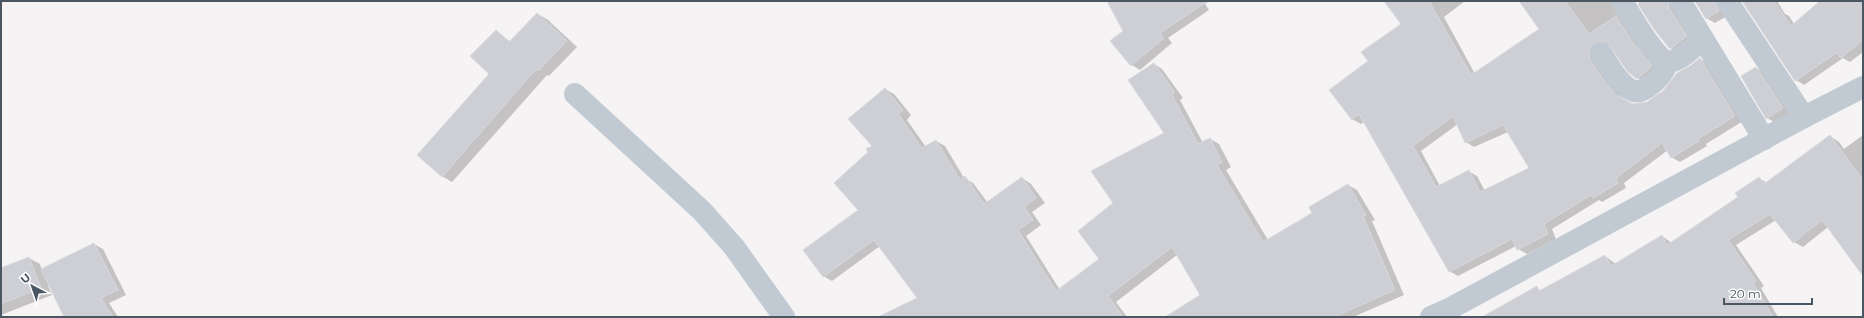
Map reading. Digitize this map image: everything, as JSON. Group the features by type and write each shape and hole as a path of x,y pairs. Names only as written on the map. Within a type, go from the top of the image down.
{"street":[{"path":"1622,1 1654,50 1663,61 1668,62"},
{"path":"1680,1 1764,139"},
{"path":"1727,1 1804,117"},
{"path":"1601,53 1621,81 1634,92 1641,91 1652,84 1665,69 1668,62 1682,55 1703,39"},
{"path":"1431,317 1458,304 1804,117 1863,87"},
{"path":"575,94 702,211 734,247 784,317"}],"building":[{"path":"1107,1 1208,1 1160,33 1164,38 1131,66 1110,41 1123,31"},
{"path":"1384,1 1429,1 1471,75 1539,29 1519,1 1565,1 1589,34 1616,16 1633,43 1652,66 1637,79 1628,72 1607,42 1600,41 1594,43 1590,48 1590,59 1605,82 1616,95 1633,104 1647,102 1663,91 1677,73 1690,66 1700,58 1735,116 1671,158 1662,143 1616,178 1618,183 1593,198 1591,195 1544,224 1548,234 1517,250 1512,239 1449,272 1359,114 1352,120 1329,90 1368,61 1361,52 1401,24","holes":["1453,116 1465,143 1503,125 1529,168 1480,192 1469,170 1436,187 1413,146"]},
{"path":"1642,1 1668,1 1669,8 1687,36 1670,49 1654,29 1638,4"},
{"path":"1695,1 1715,1 1719,11 1706,19"},
{"path":"1742,1 1774,1 1791,26 1820,1 1863,1 1863,40 1841,58 1836,53 1795,81"},
{"path":"537,13 567,41 538,71 536,69 442,177 417,155 489,74 470,56 496,30 509,42"},
{"path":"1154,63 1175,93 1172,95 1198,144 1210,138 1222,162 1217,165 1263,242 1312,213 1309,207 1348,184 1366,215 1363,216 1395,290 1334,317 1165,317 1200,295 1172,247 1108,296 1123,317 878,317 917,298 874,240 823,277 803,250 858,210 834,183 868,152 866,149 872,146 848,119 885,88 903,110 898,114 922,148 936,140 960,180 965,176 984,204 1022,177 1036,198 1024,207 1033,220 1018,230 1056,291 1099,259 1078,231 1113,203 1091,171 1164,133 1128,80"},
{"path":"1756,67 1783,108 1766,119 1741,76"},
{"path":"1830,135 1863,180 1863,276 1822,220 1793,243 1770,214 1728,240 1756,281 1753,283 1773,317 1482,317 1537,286 1539,291 1605,255 1611,266 1662,235 1667,245 1738,197 1735,193 1759,177 1764,184"},
{"path":"94,243 118,290 101,298 113,317 64,317 41,269"},
{"path":"29,257 41,288 1,304 1,268"}]}
